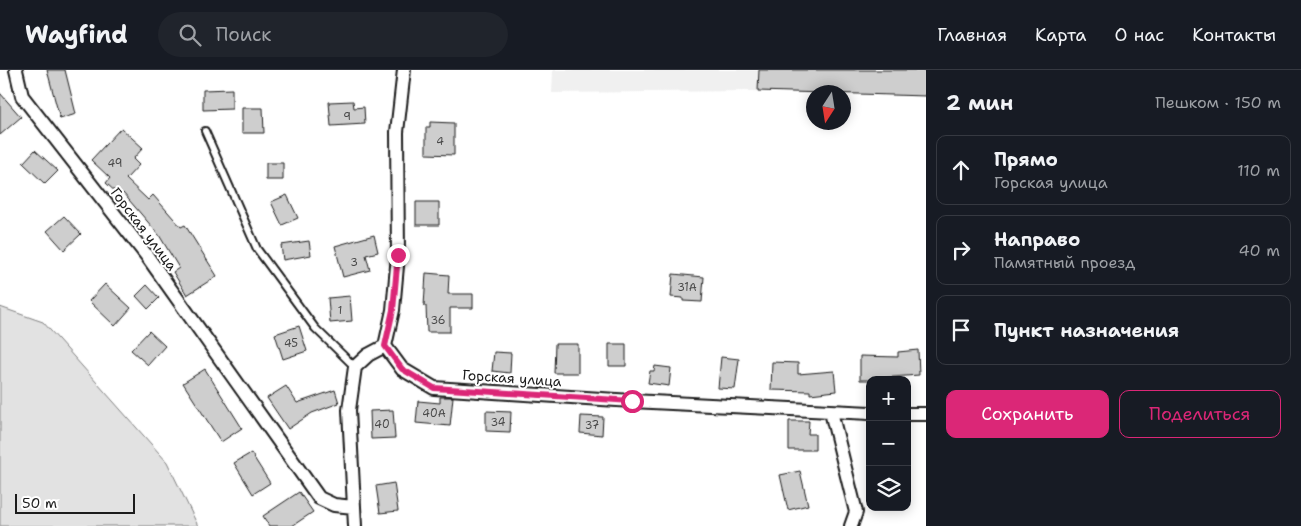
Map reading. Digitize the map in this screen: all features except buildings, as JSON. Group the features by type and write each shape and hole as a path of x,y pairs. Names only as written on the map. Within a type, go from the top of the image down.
{"street":[{"name":"Горская улица","path":"16,70 22,96 147,256 319,498 334,505 354,507"},
{"path":"355,526 349,410 355,367 368,355 385,346 393,310 398,255 397,132 404,70"},
{"name":"Горская улица","path":"385,346 402,369 434,388 866,413"},
{"path":"830,412 856,512 851,526"},
{"path":"911,414 926,414"}],"lane":[{"path":"205,131 258,249 315,328 355,367"}],"shaded area":[{"path":"553,70 926,70 926,96 851,94 851,85 806,85 806,93 748,91 552,93"},
{"path":"0,307 43,322 167,462 198,526 0,526"}],"route":[{"path":"398,255 393,310 385,346 402,369 434,388 632,401"}]}
